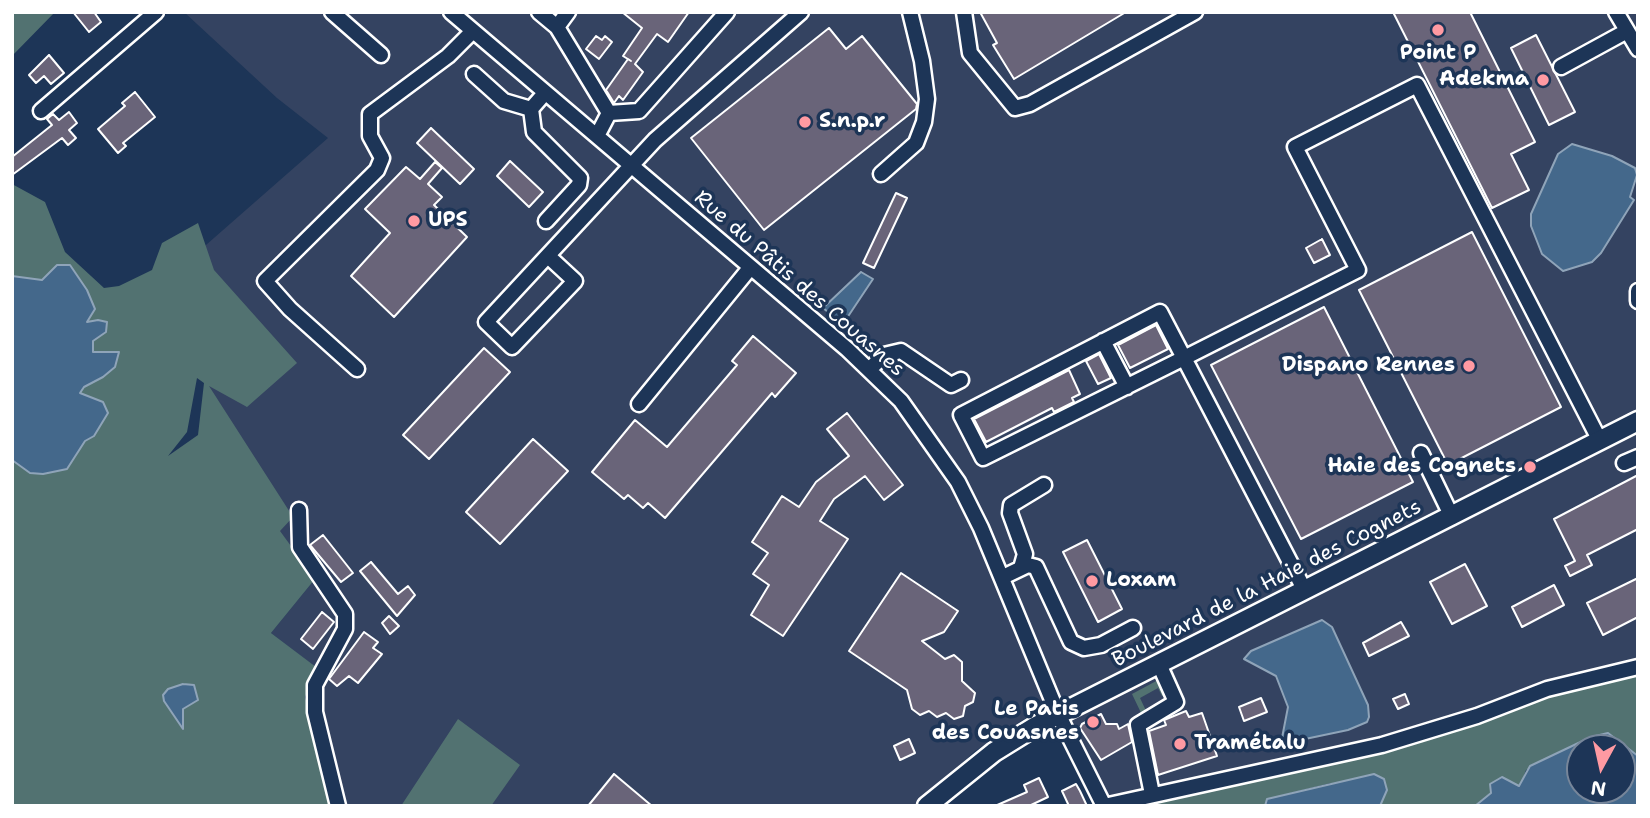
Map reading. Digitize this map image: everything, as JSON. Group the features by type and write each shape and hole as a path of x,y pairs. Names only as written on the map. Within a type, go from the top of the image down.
{"main road":[{"name":"Boulevard de la Haie des Cognets","path":"927,806 994,752 1058,714 1305,592 1638,421"}],"street":[{"path":"41,111 156,12"},
{"name":"Rue du Pâtis des Couasnes","path":"451,12 869,370 915,419 958,482 1003,577 1058,714 1104,806"},
{"path":"539,12 557,27 609,113"},
{"path":"557,27 568,12"},
{"path":"609,113 639,111 727,12"},
{"path":"548,256 575,281 512,347 486,322 655,140 801,12"},
{"path":"881,174 916,143 924,122 927,99 922,61 910,12"},
{"path":"964,12 970,53 1015,108 1030,104 1195,12"},
{"path":"1616,12 1638,49"},
{"path":"340,15 382,55"},
{"path":"1561,67 1627,30"},
{"path":"357,369 290,309 265,281 377,170 382,158 369,126 370,114 448,56 473,31"},
{"path":"474,74 504,101 531,110"},
{"path":"1305,592 1184,358 1160,312 961,415 983,458 1127,387 1184,358 1358,270 1295,147 1417,85 1600,442"},
{"path":"545,93 531,110 534,132 580,178 579,185 546,221"},
{"path":"597,136 609,113"},
{"path":"639,404 750,268"},
{"path":"1638,291 1638,301"},
{"path":"1103,341 1127,387"},
{"path":"869,370 884,355 901,351 951,385 961,380"},
{"path":"1420,453 1452,517"},
{"path":"1624,463 1638,457"},
{"path":"1021,568 1025,554 1010,513 1011,505 1044,485"},
{"path":"299,510 300,547 345,614 345,629 315,685 315,712 338,806"},
{"path":"1003,577 1032,565 1040,572 1071,642 1084,648 1101,645 1133,628"},
{"path":"1152,794 1138,725 1176,702 1158,664"},
{"path":"1104,806 1371,748 1477,716 1547,689 1638,667"}],"shaded area":[{"path":"184,12 1638,12 1638,660 1475,715 1112,806 1058,714 1026,718 975,751 916,806 342,806 319,721 322,672 271,633 315,579 279,531 205,380 198,252 328,138 277,98"},
{"path":"1572,144 1612,156 1635,168 1637,175 1630,197 1634,200 1601,253 1592,262 1563,271 1542,254 1531,226 1531,214 1558,154"},
{"path":"57,265 70,265 87,290 95,309 87,322 107,322 106,332 93,341 93,352 119,352 115,367 84,387 80,393 103,402 108,413 94,436 85,441 67,469 43,474 30,473 12,460 12,276 42,280"},
{"path":"861,272 873,279 843,324 823,308"},
{"path":"1322,620 1332,627 1368,705 1369,717 1367,722 1348,730 1286,743 1282,738 1288,707 1276,676 1244,659 1251,651"},
{"path":"183,684 194,685 198,700 183,709 183,729 164,701 163,695 168,689"},
{"path":"1566,749 1566,804 1636,804 1636,754 1638,806 1475,806 1491,793 1490,784 1502,777 1519,786 1530,766"},
{"path":"1374,774 1384,779 1387,790 1380,806 1265,806 1267,799"}],"green space":[{"path":"12,12 55,12 12,56"},
{"path":"12,184 45,202 65,252 104,288 119,286 152,270 162,243 198,223 214,270 297,363 247,407 209,386 293,517 280,531 315,579 271,633 316,667 305,697 334,806 12,806","holes":["197,378 204,383 198,435 168,456 187,432"]},
{"path":"1638,660 1638,756 1636,734 1566,734 1566,749 1526,770 1520,786 1491,793 1475,806 1380,806 1387,789 1331,783 1267,799 1265,806 1112,806 1337,754"},
{"path":"1160,679 1165,695 1162,696 1158,688 1140,698 1148,715 1143,717 1132,694"},
{"path":"458,719 520,765 491,806 401,806"}],"building":[{"path":"73,12 94,12 101,22 89,32"},
{"path":"622,12 689,12 668,42 657,34 635,64 643,72 623,100 619,96 614,103 606,90 628,59 623,56 642,28"},
{"path":"980,12 1126,12 1014,79 993,45 997,43"},
{"path":"1393,12 1470,12 1535,142 1511,154 1529,190 1492,208"},
{"name":"S.n.p.r","path":"829,28 846,49 862,36 917,104 916,109 764,230 691,138"},
{"name":"Adekma","path":"1536,35 1575,112 1549,125 1511,48"},
{"path":"596,36 602,40 605,36 612,42 599,59 586,49"},
{"path":"49,55 64,73 51,84 44,76 36,83 29,75"},
{"path":"135,92 155,117 123,143 126,146 118,153 98,129 125,106 122,103"},
{"path":"69,112 77,123 69,130 76,138 68,145 62,138 12,175 12,157 52,125 47,119 53,114 59,120"},
{"path":"431,128 474,169 460,184 417,143"},
{"path":"510,161 543,192 529,207 497,176"},
{"name":"UPS","path":"435,162 442,168 428,184 442,197 434,205 467,237 394,317 351,276 390,233 365,209 406,167 420,179"},
{"path":"896,193 907,198 874,268 863,263"},
{"name":"Dispano Rennes","path":"1472,232 1561,407 1448,465 1359,290"},
{"path":"1322,239 1330,255 1314,263 1306,248"},
{"path":"1324,307 1413,482 1301,539 1211,365"},
{"path":"1156,325 1168,349 1130,368 1118,345"},
{"path":"753,336 796,373 775,397 772,393 665,518 648,503 643,508 628,495 624,499 592,472 635,420 667,447 737,365 732,361"},
{"path":"484,348 510,372 429,459 403,435"},
{"path":"1099,354 1111,378 1098,384 1086,361"},
{"path":"1069,370 1080,394 1072,398 1074,402 1054,412 1052,408 986,442 974,419"},
{"path":"847,413 903,485 884,500 865,476 834,499 820,521 848,539 783,636 751,615 769,585 753,574 768,553 752,542 782,496 799,507 816,482 849,456 827,429"},
{"path":"533,439 568,471 500,544 466,512"},
{"path":"1638,475 1638,529 1587,555 1592,565 1570,576 1565,566 1575,561 1554,519"},
{"path":"323,535 353,573 341,582 310,545"},
{"name":"Loxam","path":"1087,540 1122,609 1098,622 1063,552"},
{"path":"371,562 398,594 408,586 415,595 397,616 360,571"},
{"path":"1465,564 1487,606 1452,624 1430,582"},
{"path":"901,573 958,611 944,632 922,641 945,659 954,655 962,662 962,681 975,693 973,702 965,706 963,716 954,719 946,713 937,717 929,711 920,715 912,709 907,690 849,651"},
{"path":"1638,578 1638,617 1603,635 1587,603"},
{"path":"1554,585 1564,605 1522,627 1512,607"},
{"path":"322,612 334,622 313,649 301,639"},
{"path":"389,616 399,626 390,634 382,623"},
{"path":"1401,622 1409,636 1369,656 1363,643"},
{"path":"364,632 378,642 373,648 382,654 358,683 349,676 337,686 329,679"},
{"path":"1405,694 1409,704 1398,709 1393,699"},
{"path":"1261,698 1267,712 1244,721 1239,707"},
{"name":"Tramétalu","path":"1186,711 1189,717 1202,713 1217,756 1158,775 1149,731 1166,725 1164,720"},
{"path":"1101,714 1106,724 1117,724 1119,729 1128,724 1132,742 1101,760 1080,728 1082,724"},
{"path":"909,739 915,753 900,760 894,746"},
{"path":"614,774 652,806 588,806"},
{"path":"1039,778 1048,797 1029,806 995,806 1027,792 1024,785"},
{"path":"1076,784 1087,806 1069,806 1062,791"}],"place":[{"name":"Point P","path":"1438,30"},
{"name":"Adekma","path":"1543,80"},
{"name":"S.n.p.r","path":"805,122"},
{"name":"UPS","path":"414,221"},
{"name":"Dispano Rennes","path":"1469,366"},
{"name":"Haie des Cognets","path":"1530,467"},
{"name":"Loxam","path":"1092,581"},
{"name":"Le Patis des Couasnes","path":"1093,722"},
{"name":"Tramétalu","path":"1180,744"}]}
